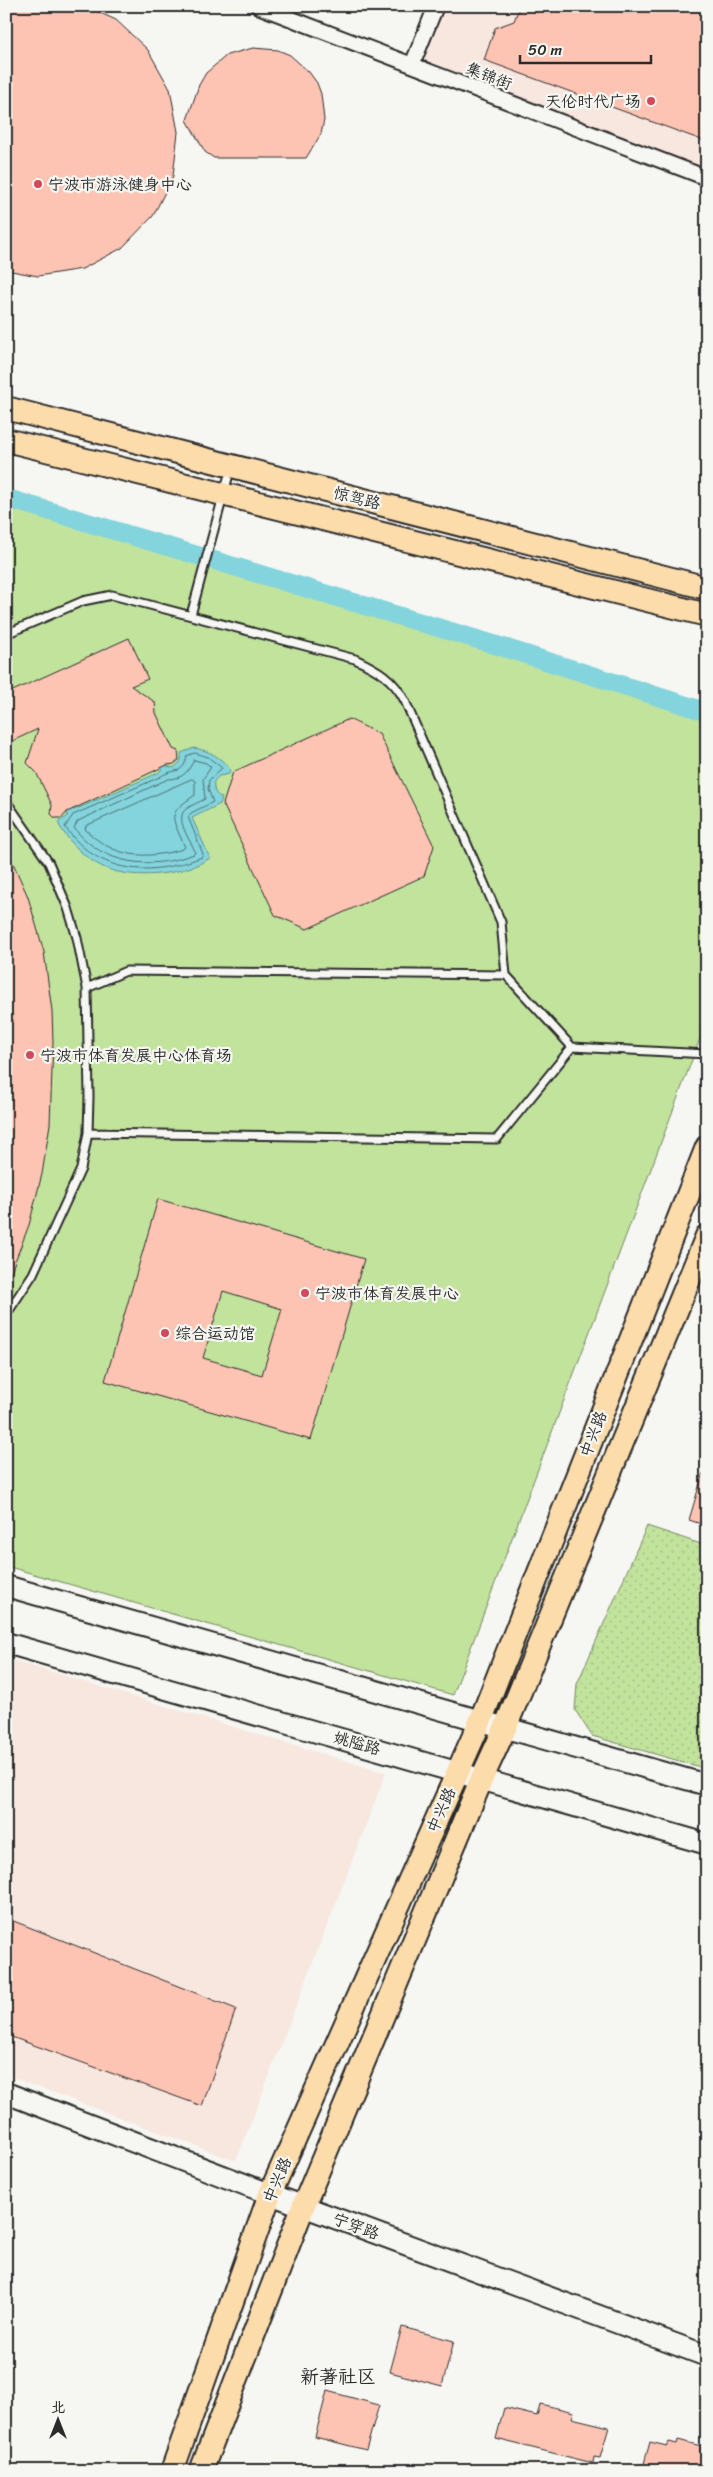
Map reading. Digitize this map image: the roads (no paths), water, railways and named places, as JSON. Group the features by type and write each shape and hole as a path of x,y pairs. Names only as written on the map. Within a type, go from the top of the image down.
{"main road":[{"name":"惊驾路","path":"6,408 707,588"},
{"name":"惊驾路","path":"6,440 707,615"},
{"name":"中兴路","path":"172,2471 270,2194 480,1722 707,1147"},
{"name":"中兴路","path":"200,2471 303,2207 482,1778 505,1728 707,1236"},
{"path":"6,1586 707,1785"},
{"name":"姚隘路","path":"6,1643 707,1844"},
{"name":"宁穿路","path":"6,2093 303,2207 707,2356"}],"street":[{"name":"集锦街","path":"258,6 707,178"},
{"path":"412,65 436,6"}],"lane":[{"path":"191,615 228,478"},
{"path":"6,634 83,601 112,595 355,659 376,669 396,685 501,922 506,975 572,1047 707,1054"},
{"path":"6,801 49,863 68,908 84,964 87,988 88,1133 81,1169 66,1203 32,1274 6,1315"},
{"path":"87,988 126,971 506,975"},
{"path":"88,1133 497,1139 572,1047"}],"water":[{"path":"194,748 214,755 230,769 229,774 219,776 214,781 215,791 222,798 220,804 192,818 210,858 189,868 164,874 137,875 114,871 89,859 75,846 59,825 59,821 67,817 68,806 74,810 158,773 162,769 161,764 174,768 181,761 181,753"}],"waterway":[{"path":"6,498 496,645 707,712"}],"place":[{"name":"天伦时代广场","path":"651,101"},
{"name":"宁波市游泳健身中心","path":"38,184"},
{"name":"宁波市体育发展中心体育场","path":"30,1055"},
{"name":"宁波市体育发展中心","path":"305,1293"},
{"name":"综合运动馆","path":"165,1333"}],"district":[{"name":"新著社区","path":"338,2376"}]}
